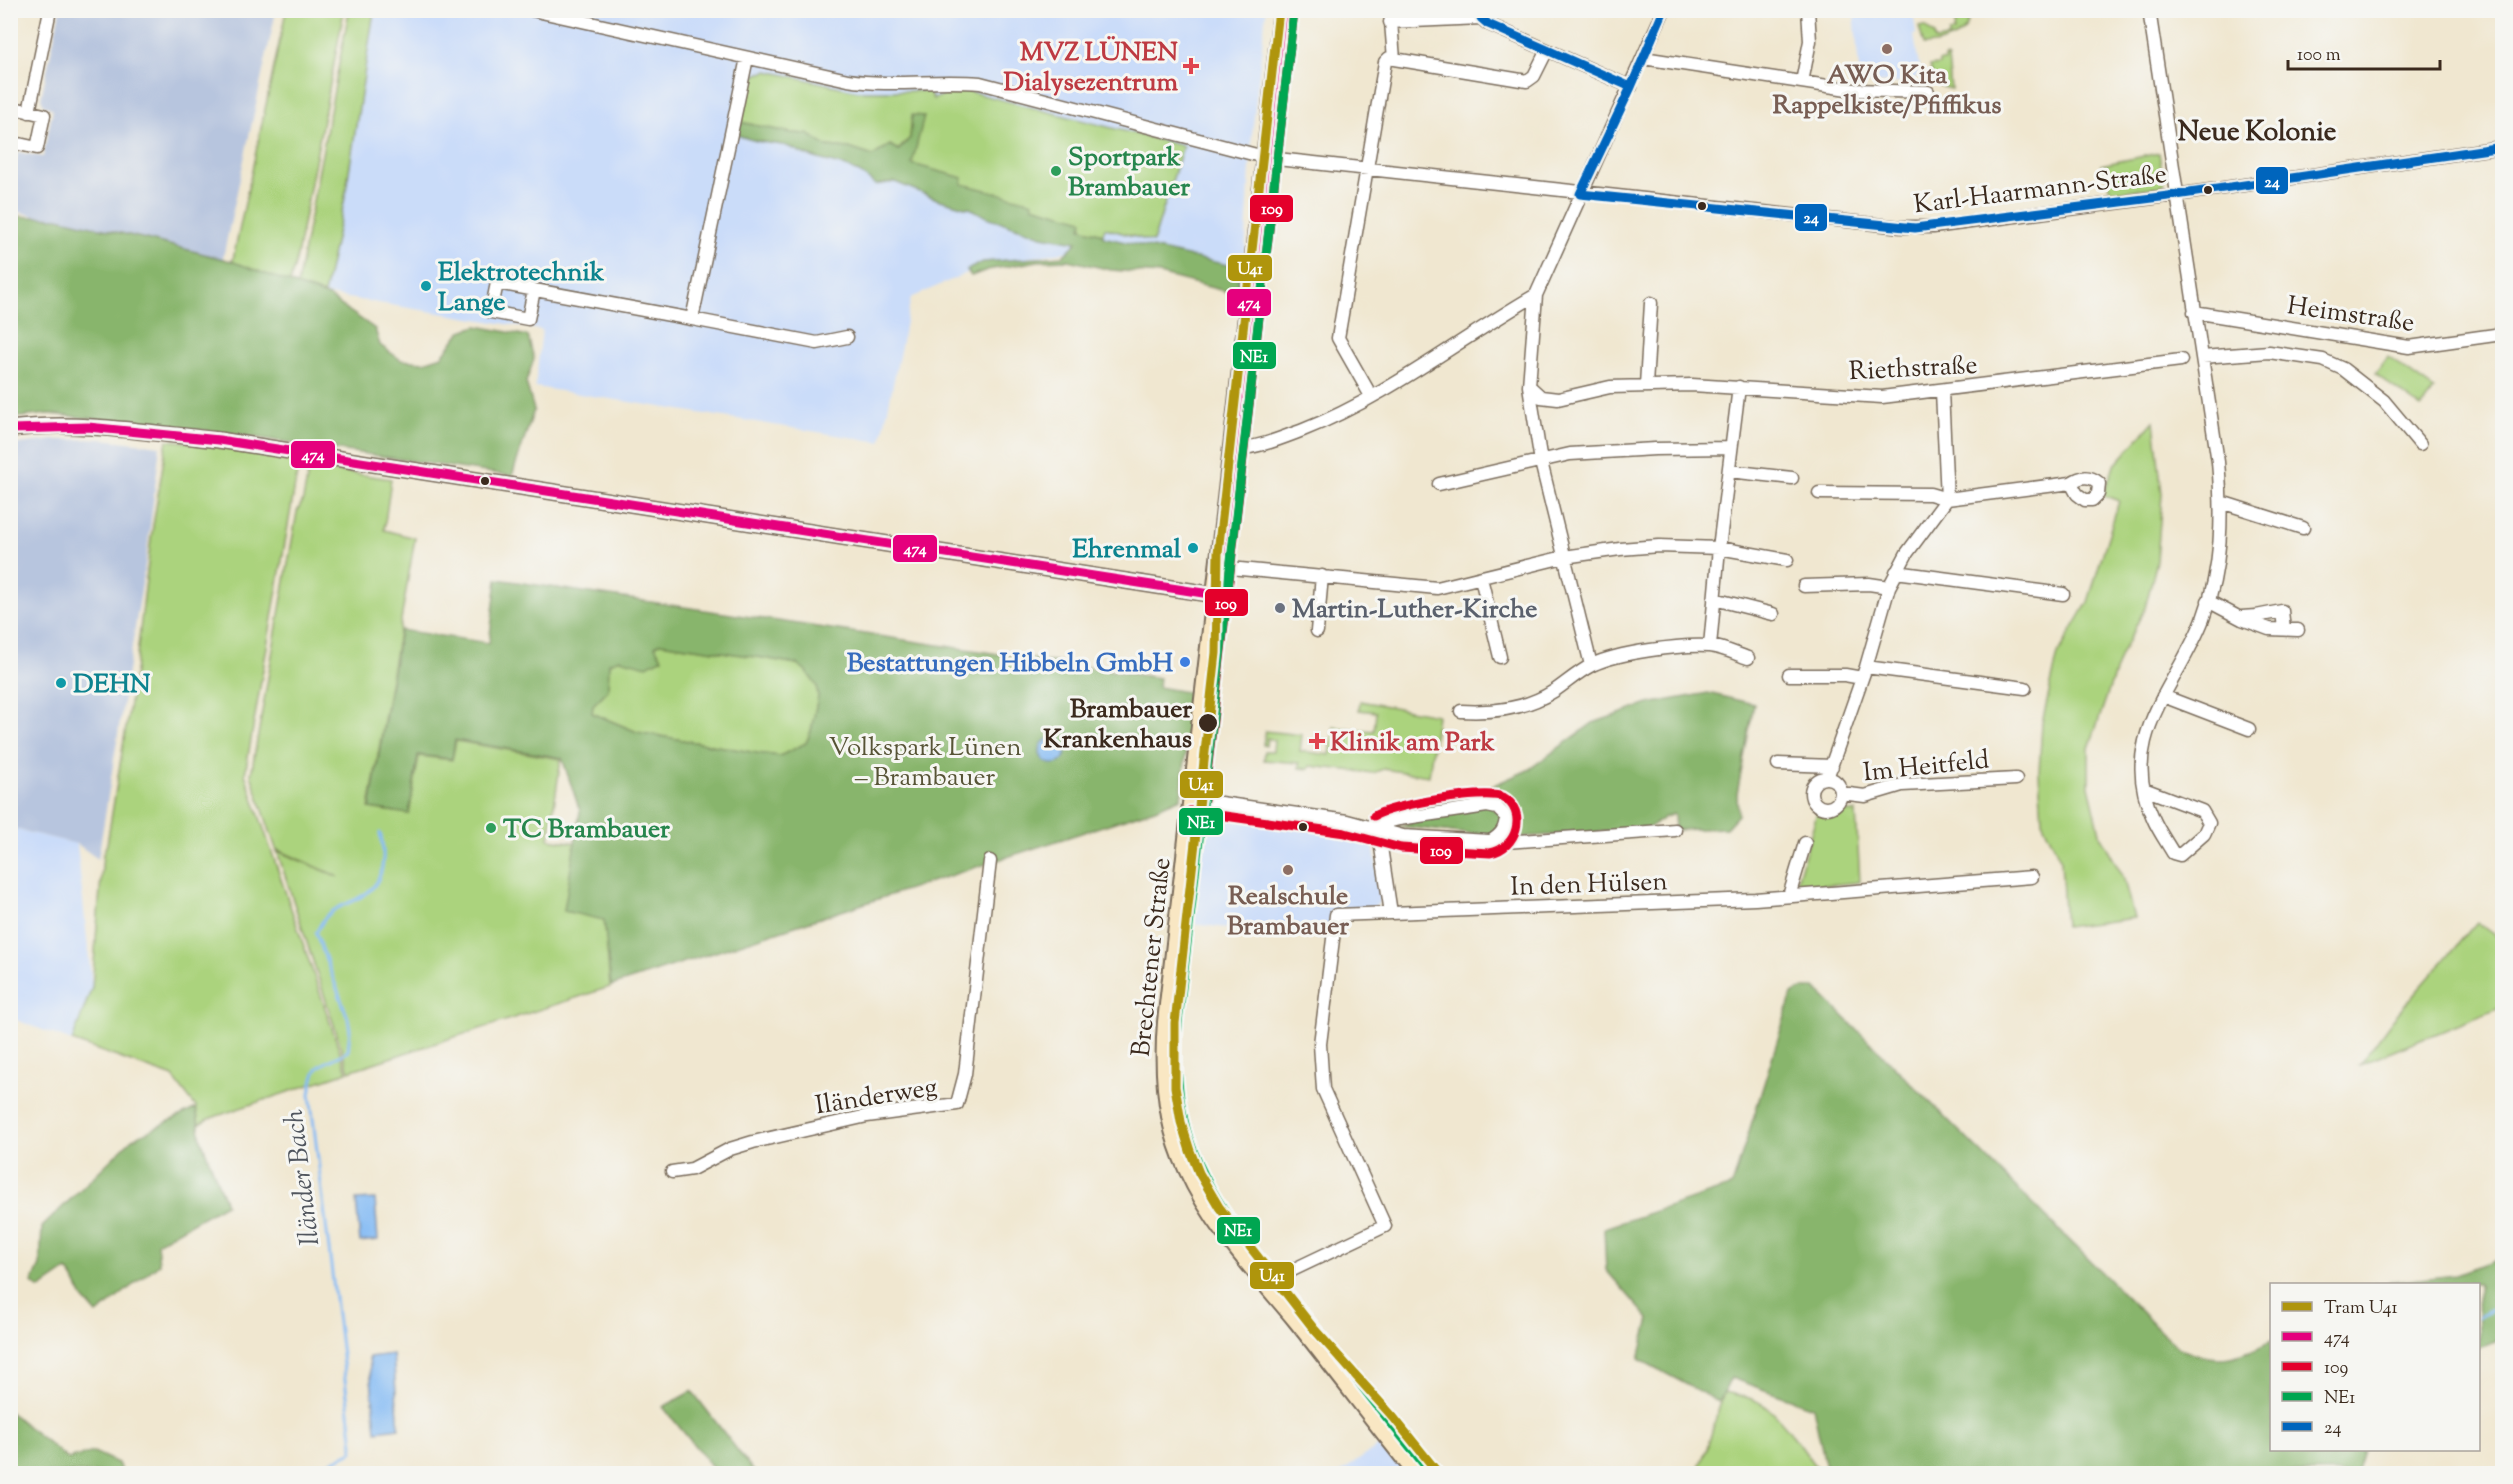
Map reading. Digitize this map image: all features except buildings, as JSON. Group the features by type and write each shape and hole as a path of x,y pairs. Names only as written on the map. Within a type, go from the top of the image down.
{"main road":[{"name":"Brechtener Straße","path":"1282,10 1220,567 1165,1029 1164,1065 1168,1105 1181,1155 1195,1185 1222,1227 1265,1283 1417,1473"}],"street":[{"path":"29,112 50,10"},
{"name":"Karl-Haarmann-Straße","path":"532,10 869,83 959,81 980,83 1265,157 1580,194 1916,228 2176,195 2502,147"},
{"path":"1591,665 1541,462 1529,386 1536,295 1664,10"},
{"path":"1802,82 1810,42 1808,10"},
{"path":"2144,789 2202,811 2209,823 2204,834 2180,855 2173,853 2152,817 2144,789 2142,767 2145,737 2147,727 2191,644 2208,601 2220,554 2221,502 2218,462 2176,195 2150,10"},
{"path":"1371,396 1338,338 1389,60 1390,16 1480,14 1488,24 1631,87"},
{"path":"1389,60 1527,81 1534,76 1547,50"},
{"path":"1643,57 1854,90 1928,92"},
{"path":"692,319 747,58"},
{"path":"10,123 14,108 44,115 37,148 10,142"},
{"path":"534,290 817,343 847,337"},
{"path":"1233,449 1256,447 1332,418 1444,355 1500,316 1536,295"},
{"path":"1646,385 1651,303"},
{"name":"Heimstraße","path":"2194,312 2409,347 2502,334"},
{"path":"2202,357 2269,352 2323,360 2343,369 2384,401 2420,444"},
{"name":"Riethstraße","path":"1529,386 1541,398 1558,399 1610,387 1646,385 1739,387 1882,397 2181,360"},
{"path":"1710,646 1719,548 1739,387"},
{"path":"1942,391 1947,499"},
{"path":"10,429 48,426 107,428 219,440 1215,596"},
{"path":"1439,484 1570,454 1655,449 1731,448"},
{"path":"1729,471 1792,478"},
{"path":"1819,493 1930,494 1947,499 2071,483"},
{"name":"Im Heitfeld","path":"1778,764 1829,772 1841,793 1838,802 1830,807 1821,807 1815,802 1812,794 1814,785 1829,772 1864,673 1889,587 1907,553 1947,499"},
{"path":"2221,502 2303,528"},
{"path":"1220,567 1437,588 1564,557 1659,546 1719,548 1787,560"},
{"path":"1896,572 2063,594"},
{"path":"1317,631 1322,576"},
{"path":"1481,578 1500,657"},
{"path":"1804,586 1869,584 1889,587"},
{"path":"1714,599 1773,614"},
{"path":"2208,601 2237,617 2269,629 2298,630"},
{"path":"2237,617 2282,611 2284,629"},
{"path":"1461,711 1484,713 1511,710 1551,693 1591,665 1610,658 1662,649 1710,646 1748,658"},
{"path":"1789,675 1864,673 2025,688"},
{"path":"2163,696 2249,729"},
{"name":"Im Heitfeld","path":"1841,793 1865,796 1902,785 2016,779"},
{"path":"1192,799 1347,821 1403,836 1491,841 1675,830"},
{"path":"1378,828 1387,822 1426,814 1473,807 1497,808 1506,817 1505,827 1501,834 1491,841"},
{"path":"1378,828 1391,913"},
{"path":"1789,896 1805,843"},
{"name":"Iländerweg","path":"672,1172 692,1169 730,1149 753,1142 867,1116 957,1104 965,1074 990,861"},
{"name":"In den Hülsen","path":"1265,1283 1385,1226 1323,1089 1320,1044 1336,915 1789,896 2032,877"}],"shaded area":[{"path":"60,11 276,11 222,262 11,210 11,188 18,152 43,157 53,109 44,105 41,98"},
{"path":"374,11 1266,11 1252,134 1243,288 1076,250 987,264 911,298 881,442 535,387 542,330 324,294 345,197"},
{"name":"AWO Kita Rappelkiste/Pfiffikus","path":"1854,11 1913,11 1919,67 1917,76 1909,83 1860,82"},
{"path":"101,439 160,446 146,559 98,859 77,844 11,828 10,445 54,440"},
{"name":"Realschule Brambauer","path":"1205,812 1366,835 1373,843 1381,897 1378,904 1371,908 1331,910 1328,939 1192,924"},
{"path":"10,828 77,844 92,987 72,1041 11,1018"},
{"path":"1385,1442 1410,1474 1338,1474"}],"green space":[{"path":"286,11 344,11 296,261 289,285 232,264"},
{"path":"349,11 374,11 345,197 324,294 297,286"},
{"path":"1943,11 1968,11 1968,22 1964,30 1948,40 1924,45 1919,27 1924,26 1934,35 1935,40 1949,38 1949,33 1954,32 1955,21 1944,19"},
{"path":"1945,57 1948,58 1951,89 1942,87 1936,82 1930,66 1939,65 1939,61 1945,61"},
{"name":"Sportpark Brambauer","path":"768,71 858,91 928,91 933,99 959,89 1183,146 1153,242 1105,228 1103,234 1081,228 1082,220 1032,206 1032,202 961,184 963,178 911,164 924,116 912,116 910,138 898,150 890,145 873,156 849,148 826,146 808,134 791,133 740,122 752,80 757,74"},
{"path":"912,115 924,116 912,164 963,178 962,184 1033,202 1032,206 1083,220 1081,228 1103,234 1103,237 1241,268 1236,294 1159,274 1111,270 1068,260 1038,261 987,270 971,276 967,270 983,262 1063,256 1077,242 1042,236 895,182 875,185 858,172 841,165 814,158 791,147 737,135 740,122 791,133 808,134 826,146 849,148 873,156 890,145 899,150 910,138"},
{"path":"2159,153 2164,186 2110,193 2107,175 2101,165"},
{"path":"11,216 58,218 150,240 231,261 329,297 375,329 380,345 401,360 424,362 442,356 461,331 477,326 528,336 534,359 526,382 534,410 512,476 219,432 49,414 11,418"},
{"path":"2388,357 2434,390 2421,407 2375,374"},
{"path":"2154,421 2162,494 2157,561 2145,608 2121,655 2089,748 2089,786 2101,837 2123,876 2134,918 2065,927 2061,861 2042,821 2039,772 2042,723 2058,654 2088,602 2119,501 2103,495 2114,466"},
{"path":"167,440 217,445 299,462 245,774 347,1072 199,1124 196,1107 173,1077 72,1041 92,987 103,854 107,844 135,672 151,538"},
{"path":"309,467 391,479 384,530 415,538 369,808 409,814 419,756 452,760 456,741 561,759 549,839 576,843 564,911 605,920 610,987 349,1071 277,851 339,877 276,849 251,775 297,512 303,500"},
{"name":"Volkspark Lünen – Brambauer","path":"497,579 1159,678 1158,687 1192,693 1181,798 1155,809 611,986 604,920 564,911 580,811 562,758 455,740 452,759 418,755 409,814 370,808 400,630 489,643","holes":["660,643 797,664 805,670 817,686 818,697 811,731 806,743 780,756 637,732 592,713 593,705 608,690 609,663 620,659 647,666 662,658 655,646"]},
{"path":"660,643 797,664 805,669 817,686 818,697 811,731 806,743 780,756 757,753 637,732 592,713 593,705 608,690 609,663"},
{"path":"1708,693 1754,704 1737,794 1738,815 1726,828 1675,830 1674,814 1647,829 1504,838 1401,826 1528,770 1593,723 1648,704"},
{"path":"1360,701 1437,715 1429,776 1383,769 1373,773 1310,766 1309,769 1299,768 1299,763 1264,760 1265,751 1273,751 1274,740 1267,738 1266,746 1263,745 1265,731 1302,735 1300,751 1330,755 1334,727 1374,731 1376,712 1359,710"},
{"path":"1856,812 1860,882 1795,888 1817,813"},
{"path":"2477,922 2502,940 2502,1007 2359,1065 2393,1019"},
{"path":"1804,988 1815,988 2178,1348 2204,1356 2226,1358 2270,1341 2270,1451 2363,1451 2356,1473 1827,1473 1813,1407 1731,1378 1719,1402 1639,1359 1649,1319 1606,1270 1604,1228 1732,1186 1792,994"},
{"path":"196,1108 201,1139 226,1204 157,1243 159,1264 97,1314 83,1298 67,1270 39,1289 32,1283 40,1265 42,1227 132,1139"},
{"path":"2502,1258 2502,1338 2480,1348 2480,1283 2384,1283 2456,1275"},
{"path":"692,1391 755,1473 717,1473 663,1407"},
{"path":"1724,1392 1755,1400 1771,1410 1794,1437 1819,1473 1696,1474 1707,1448"},
{"path":"10,1412 68,1459 94,1452 118,1463 122,1473 18,1473 11,1468"}],"water":[{"path":"1053,738 1062,742 1066,751 1062,760 1053,764 1044,760 1040,751 1044,742"},
{"path":"375,1199 378,1240 360,1242 356,1200"},
{"path":"393,1354 399,1428 376,1431 369,1357"}],"waterway":[{"name":"Iländer Bach","path":"306,1474 352,1452 353,1445 310,1094 317,1069 348,1051 350,1030 348,1018 316,933 329,914 370,891 375,884 383,860 380,833"},
{"path":"2480,1316 2502,1306"}],"tram line":[{"name":"U41","path":"1279,10 1218,553 1216,653 1175,1023 1175,1087 1181,1122 1190,1151 1199,1173 1219,1207 1314,1329 1394,1418 1439,1474"}],"transit line":[{"name":"474","path":"1216,595 1282,10"},
{"name":"24","path":"1479,10 1481,18 1488,24 1631,87"},
{"name":"24","path":"1580,194 1631,87 1664,10"},
{"name":"109","path":"1204,800 1294,11"},
{"name":"NE1","path":"1294,11 1178,1023 1178,1086 1189,1139 1211,1189 1227,1214 1426,1467"},
{"name":"24","path":"1580,194 1915,228 2176,195 2502,147"},
{"name":"474","path":"10,429 88,427 219,440 1216,595"},
{"name":"109","path":"1190,811 1345,833 1401,848 1490,853 1507,845 1513,837 1517,820 1511,803 1503,797 1493,795 1438,799 1399,807 1374,816"}],"place":[{"name":"AWO Kita Rappelkiste/Pfiffikus","path":"1887,49"},
{"name":"MVZ LÜNEN Dialysezentrum","path":"1191,66"},
{"name":"Sportpark Brambauer","path":"1056,171"},
{"name":"Elektrotechnik Lange","path":"426,286"},
{"name":"Ehrenmal","path":"1193,548"},
{"name":"Martin-Luther-Kirche","path":"1280,608"},
{"name":"Bestattungen Hibbeln GmbH","path":"1185,662"},
{"name":"DEHN","path":"61,683"},
{"name":"Brambauer Krankenhaus","path":"1208,723"},
{"name":"Klinik am Park","path":"1317,741"},
{"name":"TC Brambauer","path":"491,828"},
{"name":"Realschule Brambauer","path":"1288,870"}],"district":[{"name":"Neue Kolonie","path":"2257,131"}]}
